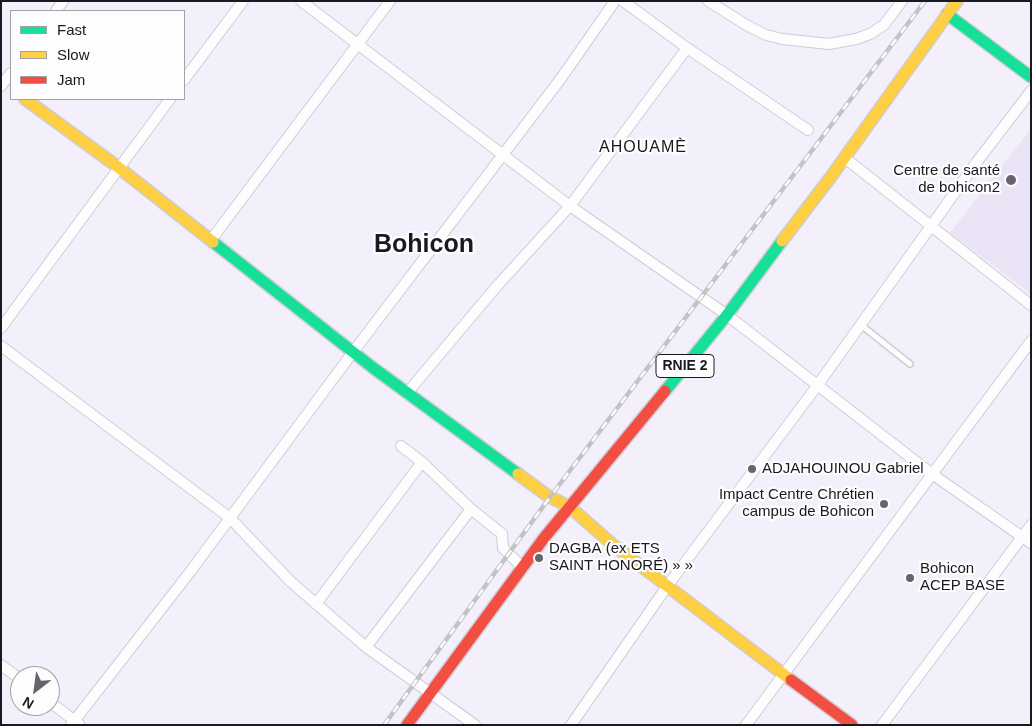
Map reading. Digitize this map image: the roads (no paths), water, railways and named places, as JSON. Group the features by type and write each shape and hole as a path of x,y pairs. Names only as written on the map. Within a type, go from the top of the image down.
{"main road":[{"name":"RNIE 2","path":"407,725 544,538 727,315 845,158 957,1"},
{"path":"947,14 1031,77"},
{"path":"26,100 118,168 407,393 548,496 570,507 612,544 668,584 699,611 852,725"}],"street":[{"path":"185,79 243,1"},
{"path":"301,1 570,206 727,315 932,474 1027,540"},
{"path":"211,240 390,1"},
{"path":"60,710 75,723 353,352 503,156 562,77 615,1"},
{"path":"623,1 687,48 808,130"},
{"path":"708,1 766,35 782,39 829,44 856,39 870,34 884,25 902,1"},
{"path":"407,393 497,286 570,206 687,48"},
{"path":"572,725 668,584 817,386 931,225 1031,91"},
{"path":"1,328 169,100"},
{"path":"845,158 1031,305"},
{"path":"746,725 1031,341"},
{"path":"1,346 230,518 291,582 366,647 475,725"},
{"path":"401,446 422,462 471,509 502,534 503,548 523,568"},
{"path":"316,604 422,462"},
{"path":"366,647 471,509"},
{"path":"882,725 1027,540 1031,525"}],"lane":[{"path":"861,325 910,364"}],"railway":[{"path":"384,725 550,497 925,1"}],"place":[{"name":"Centre de santé de bohicon2","path":"1011,180"},
{"name":"ADJAHOUINOU Gabriel","path":"752,469"},
{"name":"Impact Centre Chrétien campus de Bohicon","path":"884,504"},
{"name":"DAGBA (ex ETS SAINT HONORÉ) » »","path":"539,558"},
{"name":"Bohicon ACEP BASE","path":"910,578"}],"district":[{"name":"AHOUAMÈ","path":"643,148"},
{"name":"Bohicon","path":"424,245"}]}
